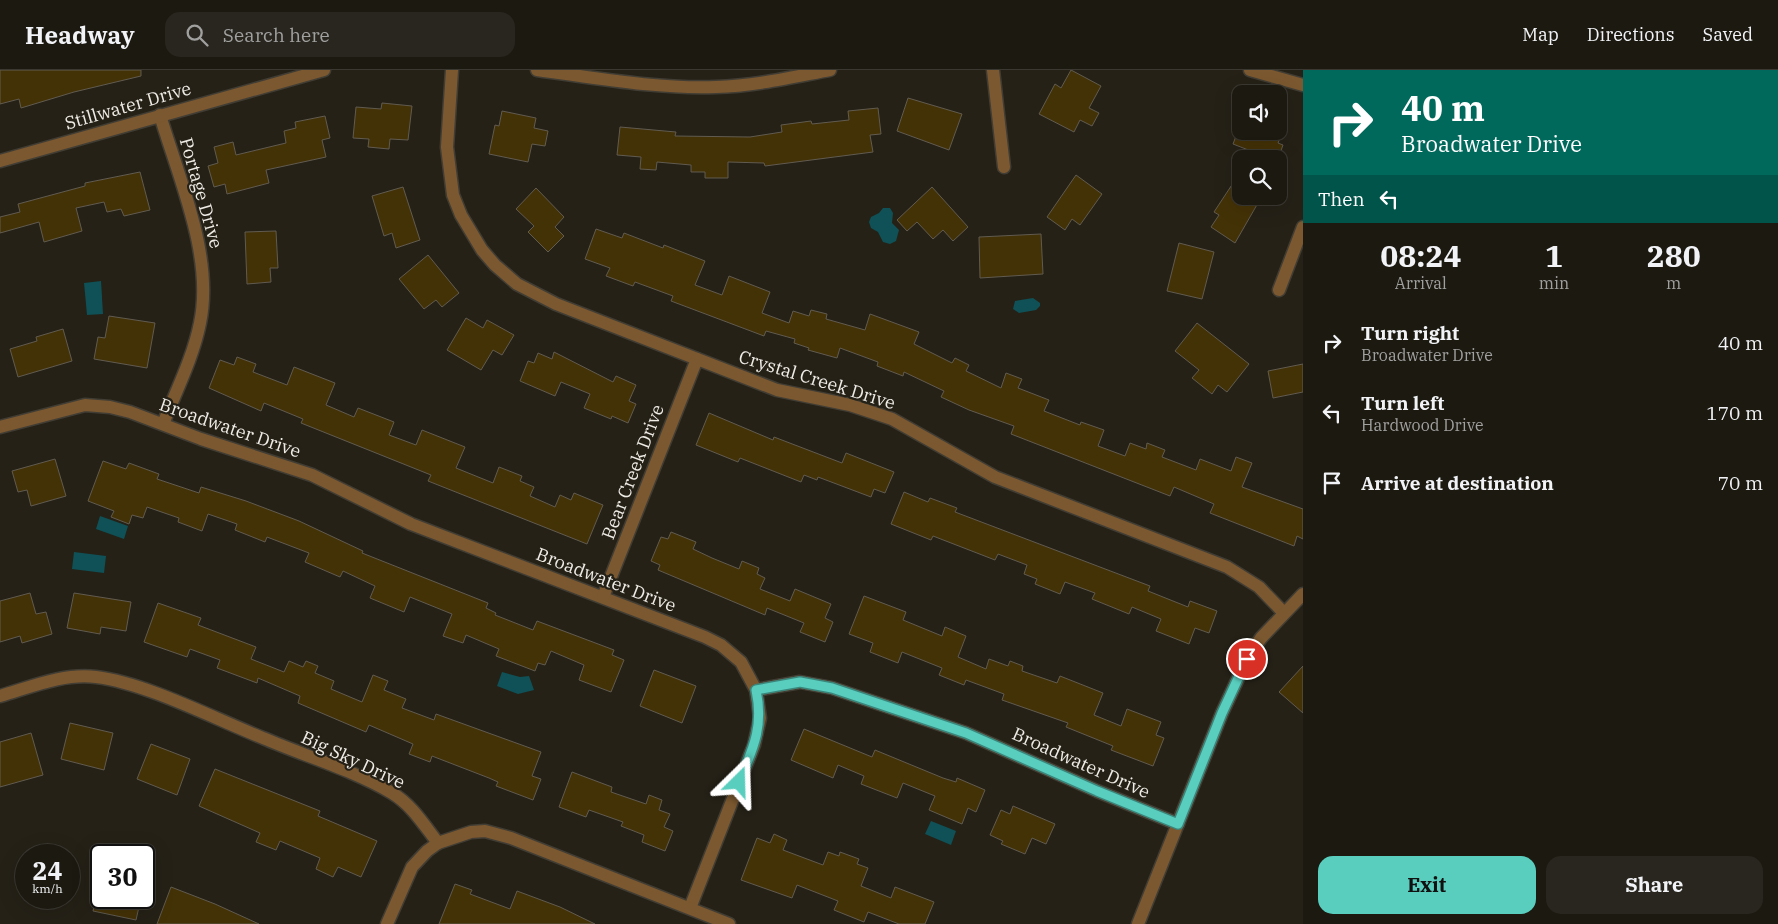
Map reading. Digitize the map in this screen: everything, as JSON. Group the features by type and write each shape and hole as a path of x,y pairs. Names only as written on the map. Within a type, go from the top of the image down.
{"street":[{"name":"Stillwater Drive","path":"0,161 324,70"},
{"name":"Crystal Creek Drive","path":"452,70 447,147 450,180 461,215 482,250 504,274 540,296 777,390 850,405 892,419 995,477 1227,567 1258,587 1283,612"},
{"path":"537,70 660,85 718,87 762,83 830,70"},
{"path":"993,70 1004,167"},
{"path":"1250,70 1303,85"},
{"name":"Portage Drive","path":"160,115 199,244 204,298 200,324 192,350 163,424"},
{"path":"1278,290 1303,227"},
{"name":"Bear Creek Drive","path":"603,597 696,359"},
{"name":"Broadwater Drive","path":"0,427 85,405 110,407 163,424 305,472 411,524 603,597 721,645 741,662 756,690 800,682 832,688 966,733 1097,791 1178,824"},
{"path":"1138,924 1222,713 1247,659 1261,638 1283,612 1303,594"},
{"name":"Big Sky Drive","path":"0,696 64,678 81,676 97,677 147,691 392,793 417,814 438,843"},
{"path":"690,908 754,746 760,718 756,690"},
{"path":"387,924 412,867 438,843 470,832 497,833 729,924"}],"water":[{"path":"883,208 890,208 893,213 892,223 899,230 896,241 890,244 883,242 878,232 871,228 869,222 871,217 879,213"},
{"path":"101,281 103,314 87,315 84,283"},
{"path":"1033,298 1040,303 1036,310 1019,313 1013,309 1015,301"},
{"path":"100,516 128,526 124,539 96,529"},
{"path":"74,552 106,556 104,573 72,569"},
{"path":"502,672 520,677 529,676 534,690 518,694 497,686"},
{"path":"931,821 956,831 951,845 925,834"}],"building":[{"path":"0,70 141,70 141,76 74,92 21,108 19,99 0,104"},
{"path":"1071,70 1101,86 1089,108 1099,113 1092,126 1080,120 1074,132 1039,114 1055,84 1061,88"},
{"path":"908,98 962,114 949,150 897,131"},
{"path":"382,103 412,106 408,140 390,139 389,149 368,147 369,139 353,138 356,107 381,109"},
{"path":"878,108 881,134 870,135 873,152 765,166 764,163 728,162 728,178 705,178 705,172 691,172 691,165 657,162 656,170 640,169 641,157 617,155 620,127 676,132 675,136 750,137 782,132 781,125 811,121 812,124 849,120 848,111"},
{"path":"502,111 536,118 534,128 548,131 545,146 532,144 528,162 489,154 495,125 499,126"},
{"path":"325,116 330,138 322,140 326,157 266,170 269,183 227,194 225,184 214,187 208,166 218,163 214,147 233,142 236,155 286,143 284,131 296,128 295,122"},
{"path":"1235,140 1279,140 1278,143 1283,145 1281,150 1248,150 1233,144"},
{"path":"140,172 150,210 124,216 121,209 107,212 104,202 76,208 82,231 44,242 39,222 0,233 0,217 20,212 18,204 85,186 85,183"},
{"path":"1076,175 1102,194 1080,225 1072,219 1065,230 1047,217"},
{"path":"1232,185 1232,205 1257,205 1235,243 1211,227 1219,215 1214,212"},
{"path":"403,187 420,240 396,248 392,233 384,236 372,196"},
{"path":"932,187 968,227 953,241 943,230 933,239 917,222 907,231 897,220"},
{"path":"536,188 564,217 555,227 564,236 548,252 528,232 534,226 516,209"},
{"path":"596,229 622,238 624,233 663,248 664,245 705,261 695,285 722,295 729,276 770,292 762,313 789,323 793,311 809,316 811,310 827,314 826,319 865,330 870,314 919,332 914,344 952,363 955,358 969,365 966,371 1001,388 1006,373 1022,379 1018,388 1049,400 1044,411 1080,425 1081,422 1104,430 1098,446 1125,456 1130,443 1146,449 1147,443 1165,450 1162,457 1196,470 1200,459 1231,471 1236,457 1252,463 1242,487 1303,509 1303,539 1297,536 1294,546 1210,513 1214,504 1174,487 1170,496 1011,434 1014,426 969,410 941,397 944,391 904,372 903,376 877,366 878,362 840,348 837,358 808,350 809,348 794,343 795,339 766,331 764,336 671,301 673,296 635,282 633,286 606,276 610,268 585,259"},
{"path":"276,231 278,268 270,268 271,282 247,284 245,232"},
{"path":"1041,234 1043,274 980,278 979,237"},
{"path":"1179,243 1214,252 1202,299 1167,291"},
{"path":"428,255 459,293 442,307 436,300 424,309 399,279"},
{"path":"109,316 155,323 147,368 94,359 98,337 105,338"},
{"path":"466,318 483,328 487,320 514,335 502,355 493,350 481,370 447,350"},
{"path":"1197,323 1249,364 1227,392 1218,385 1212,394 1192,378 1199,370 1175,351"},
{"path":"63,329 72,361 18,377 10,349 37,341 36,337"},
{"path":"554,352 613,382 616,376 636,385 629,401 636,404 628,423 612,416 611,419 584,408 590,394 561,382 555,396 520,381 528,361 534,363 538,353 552,359"},
{"path":"237,357 256,364 253,372 287,385 294,367 335,383 326,405 354,417 358,408 394,422 389,435 416,445 422,430 465,447 456,468 493,483 499,467 522,476 520,481 534,487 530,496 555,507 560,495 571,500 574,493 603,505 587,544 428,481 431,475 301,423 303,419 264,403 261,411 209,388 220,360 234,365"},
{"path":"1303,364 1303,392 1273,398 1268,371"},
{"path":"709,413 773,440 774,437 842,463 846,453 894,472 885,493 874,489 871,497 818,477 817,480 804,475 801,482 740,458 738,462 696,445"},
{"path":"55,459 66,496 31,506 27,490 18,492 12,471"},
{"path":"103,461 126,469 129,463 159,474 157,479 199,493 201,487 246,501 299,521 363,551 362,553 488,603 486,608 496,613 495,615 533,630 537,621 614,650 612,655 624,660 611,692 579,680 584,665 551,651 545,665 538,663 535,671 496,656 499,649 466,635 463,643 443,636 452,614 410,597 404,612 370,598 375,586 343,571 340,577 305,562 309,553 267,537 265,542 235,530 237,524 208,514 202,531 178,522 179,518 147,507 143,518 132,515 129,524 111,517 114,511 88,501"},
{"path":"904,492 928,502 930,498 957,508 955,512 1150,586 1148,591 1188,607 1190,601 1217,611 1209,633 1195,628 1189,644 1156,631 1161,619 1132,607 1129,614 1092,599 1095,593 1065,582 1060,594 1035,584 1037,579 1024,574 1027,565 998,554 995,560 933,536 931,540 891,524"},
{"path":"671,532 696,542 693,549 712,558 739,569 742,561 759,568 757,574 765,578 760,589 790,601 795,589 831,604 825,618 833,622 825,642 800,632 804,623 767,608 765,615 658,570 660,565 651,561 661,537 668,539"},
{"path":"30,593 36,614 46,612 52,634 22,643 20,636 0,642 0,601"},
{"path":"74,593 131,602 126,631 101,627 100,634 67,628"},
{"path":"864,596 906,612 903,620 942,636 945,627 966,636 958,657 986,669 989,659 1008,666 1010,661 1023,666 1022,671 1057,683 1060,676 1103,693 1094,715 1121,726 1127,709 1161,722 1156,735 1164,738 1153,766 1111,750 1113,746 1066,727 1068,723 1002,700 1004,694 966,680 964,685 939,675 942,668 902,652 898,663 870,652 873,643 849,634"},
{"path":"158,603 201,618 198,625 256,647 251,659 284,672 289,661 303,667 306,661 318,666 315,673 334,681 331,689 362,702 373,675 388,681 384,690 406,699 402,708 434,720 436,714 541,752 532,776 541,779 533,800 496,786 498,782 489,778 432,756 430,762 409,754 413,744 369,725 366,732 298,703 300,696 258,678 257,683 217,668 220,660 190,649 187,657 144,642"},
{"path":"1303,666 1303,713 1279,692"},
{"path":"654,670 696,686 682,723 640,706"},
{"path":"70,723 113,733 104,770 61,759"},
{"path":"804,729 872,757 875,750 943,778 956,782 957,778 985,790 976,812 968,808 962,824 929,810 935,796 903,783 897,798 861,784 864,776 838,765 833,778 791,760"},
{"path":"31,733 43,775 0,787 0,742"},
{"path":"151,744 190,759 177,795 137,779"},
{"path":"215,769 320,811 318,816 377,841 361,877 338,867 333,877 316,869 320,858 280,841 276,850 256,842 260,833 199,806"},
{"path":"572,772 612,787 611,792 646,804 649,795 662,800 659,810 670,814 664,827 673,831 665,851 642,842 644,835 621,826 623,822 589,810 586,817 559,807"},
{"path":"1013,806 1055,824 1046,844 1032,838 1025,854 1001,844 1003,841 990,835 1001,810 1010,814"},
{"path":"774,834 787,840 783,850 823,865 828,852 839,856 840,852 859,859 857,864 868,868 861,886 891,898 895,887 934,902 925,924 899,924 868,912 864,922 834,910 838,901 797,885 792,898 741,880 757,838 770,843"},
{"path":"455,884 472,890 470,894 510,909 517,891 560,907 595,924 439,924"},
{"path":"171,887 215,904 259,924 157,924"},
{"path":"93,909 138,909 136,920 93,911"}],"route":[{"path":"739,782 754,746 758,730 760,718 756,690 800,682 832,688 966,733 1097,791 1178,824 1222,713 1247,659"}]}
